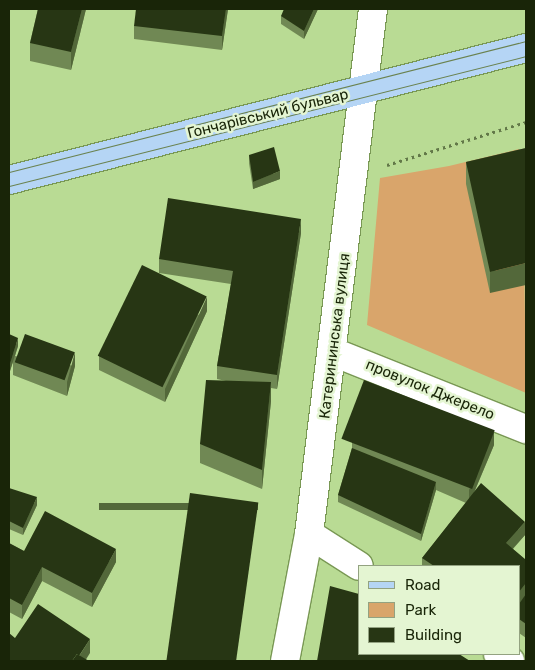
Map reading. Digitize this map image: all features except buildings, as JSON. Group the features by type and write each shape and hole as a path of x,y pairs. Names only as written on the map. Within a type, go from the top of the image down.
{"main road":[{"name":"Гончарівський бульвар","path":"9,180 526,48"}],"street":[{"name":"Катерининська вулиця","path":"285,661 309,534 365,90 373,9"},
{"name":"провулок Джерело","path":"333,352 526,429"},
{"path":"309,534 358,565"}],"path":[{"path":"387,165 526,122"}],"green space":[{"path":"519,149 523,169 526,393 367,325 380,178 449,166"}],"tram line":[{"path":"9,172 526,41"},
{"path":"9,186 526,56"}]}
